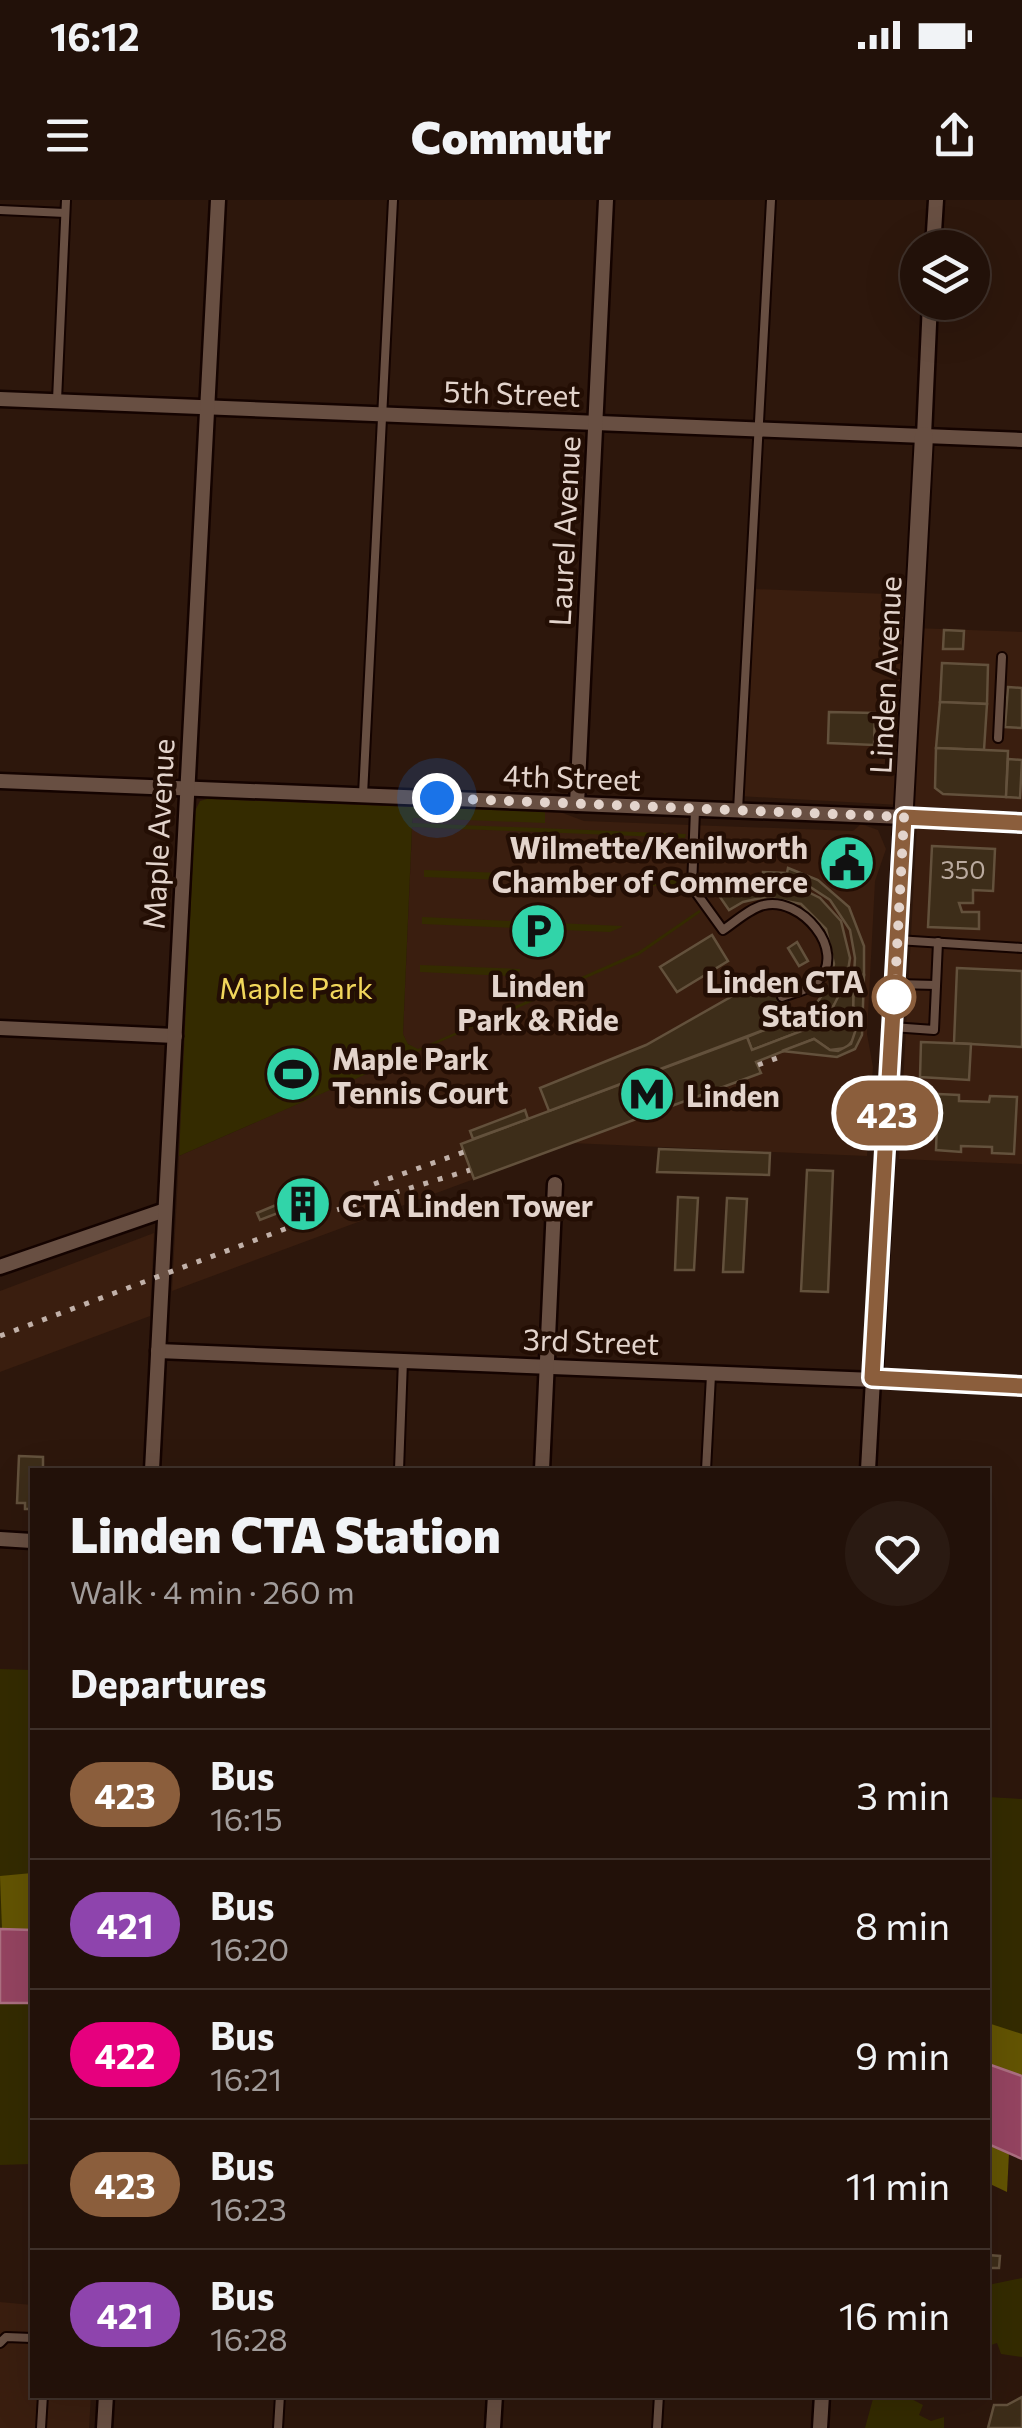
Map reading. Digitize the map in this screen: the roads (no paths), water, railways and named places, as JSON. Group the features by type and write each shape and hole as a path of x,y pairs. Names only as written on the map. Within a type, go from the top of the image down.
{"street":[{"name":"Maple Avenue","path":"152,1468 218,200"},
{"name":"Laurel Avenue","path":"577,804 606,200"},
{"path":"934,230 936,200"},
{"name":"Linden Avenue","path":"868,1468 929,320"},
{"name":"5th Street","path":"0,399 1022,440"},
{"name":"4th Street","path":"0,781 1022,822"},
{"path":"0,1028 175,1036"},
{"path":"542,1468 555,1184"},
{"path":"0,1267 166,1210"},
{"name":"3rd Street","path":"158,1351 1022,1386"},
{"path":"0,1540 30,1541"},
{"path":"104,2428 106,2398"},
{"path":"494,2428 495,2398"},
{"path":"820,2428 822,2398"}],"lane":[{"path":"56,402 66,200"},
{"path":"363,796 393,200"},
{"path":"738,810 770,200"},
{"path":"0,210 65,213"},
{"path":"998,738 1002,656"},
{"path":"695,809 692,886 724,930 760,906 776,904 805,915 820,936 826,951 824,972 811,986 782,997"},
{"path":"897,940 1022,948"},
{"path":"892,1027 934,1030 938,942"},
{"path":"895,984 936,986"},
{"path":"399,1468 403,1360"},
{"path":"706,1468 712,1372"},
{"path":"0,2344 6,2337 30,2338"},
{"path":"41,2428 43,2398"},
{"path":"278,2428 280,2398"},
{"path":"657,2428 659,2398"}],"railway":[{"path":"758,1065 785,1055"},
{"path":"374,1184 464,1152"},
{"path":"0,1336 330,1212 470,1170"}],"place":[{"name":"Wilmette/Kenilworth Chamber of Commerce","path":"847,863"},
{"name":"Linden Park & Ride","path":"538,931"},
{"name":"Linden CTA Station","path":"894,997"},
{"name":"Maple Park Tennis Court","path":"293,1074"},
{"name":"Linden","path":"647,1094"},
{"name":"CTA Linden Tower","path":"303,1204"}],"park label":[{"name":"Maple Park","path":"296,986"}]}
